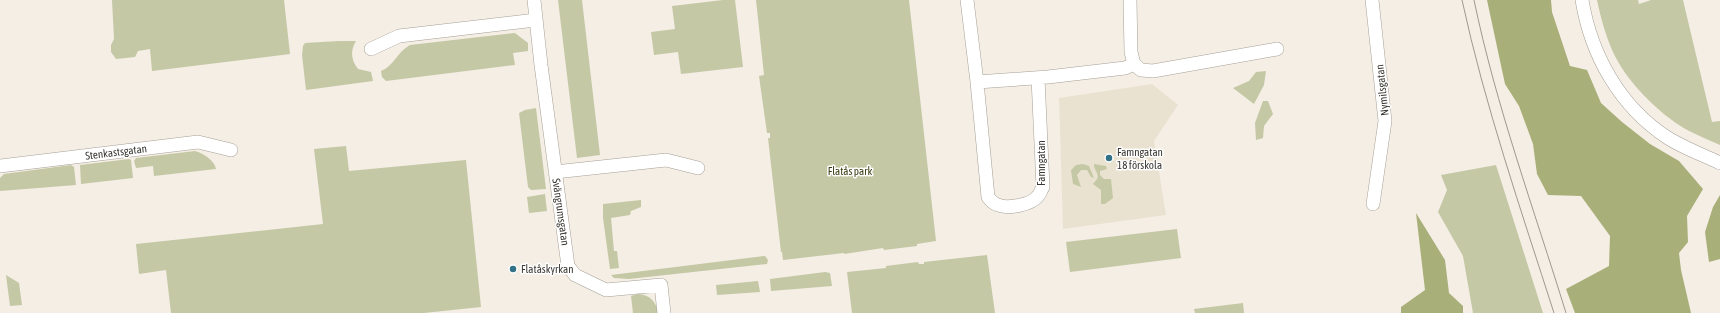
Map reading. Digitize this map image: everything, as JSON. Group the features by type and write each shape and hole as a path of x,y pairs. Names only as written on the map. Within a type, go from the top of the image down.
{"street":[{"name":"Svängrumsgatan","path":"534,0 568,266 575,275 606,290 661,285 664,313"},
{"name":"Famngatan","path":"967,0 977,82 988,197 993,203 999,206 1007,207 1031,201 1038,196 1043,188 1038,78"},
{"path":"1130,0 1131,52 1134,64 1141,70 1153,71 1277,49"},
{"name":"Nymilsgatan","path":"1372,0 1385,121 1373,204"},
{"path":"1582,0 1589,31 1597,53 1616,87 1630,106 1667,137 1720,163"},
{"path":"371,49 399,36 536,20"},
{"path":"977,82 1038,78 1125,68 1134,64"},
{"name":"Stenkastsgatan","path":"0,166 198,142 231,150"},
{"name":"Svängrumsgatan","path":"555,172 666,160 698,168"}],"shaded area":[{"name":"Famngatan 18 förskola","path":"1152,84 1178,105 1154,141 1166,215 1063,229 1059,98"}],"green space":[{"path":"112,0 284,0 290,54 152,71 150,49 138,51 135,57 116,59 111,52 111,45 114,39"},
{"path":"558,0 582,0 600,155 577,158"},
{"path":"735,0 743,67 681,74 678,52 654,55 651,32 675,29 672,6"},
{"name":"Flatås park","path":"756,0 909,0 936,241 917,244 917,246 884,250 883,248 844,254 783,260 768,138 770,138 770,133 767,133 759,76 764,75"},
{"path":"1487,0 1551,0 1552,12 1570,66 1587,70 1601,103 1650,144 1679,161 1703,189 1687,216 1688,242 1679,253 1681,270 1691,313 1575,313 1566,289 1609,266 1610,236 1581,196 1548,195 1537,174 1533,144 1519,106 1505,84"},
{"path":"1597,0 1638,0 1639,4 1651,0 1683,0 1712,122 1720,121 1720,145 1694,133 1670,119 1652,104 1628,77 1616,58 1610,44 1600,15"},
{"path":"515,33 528,43 528,51 513,53 515,65 386,81 382,77 381,71 389,66 402,51 410,45"},
{"path":"356,41 352,52 354,62 358,69 371,72 373,81 306,90 302,55 303,46 305,43"},
{"path":"1266,71 1264,85 1254,104 1233,88 1249,81 1256,72"},
{"path":"1263,101 1268,101 1273,114 1264,126 1263,138 1256,140 1255,123"},
{"path":"536,108 546,189 531,190 528,187 519,113"},
{"path":"346,146 349,171 466,160 481,307 424,313 171,313 166,270 139,274 136,244 323,224 314,149"},
{"path":"195,151 208,158 216,169 154,176 153,166 136,168 134,161 136,158"},
{"path":"131,160 133,178 81,184 80,165"},
{"path":"1083,164 1089,166 1094,178 1091,177 1087,170 1081,170 1077,175 1081,187 1073,184 1071,170 1076,165"},
{"path":"1094,164 1106,166 1107,169 1100,171 1100,175 1104,179 1111,179 1113,198 1105,204 1101,204 1101,190 1093,184 1098,177"},
{"path":"71,165 74,167 76,185 0,191 0,178 4,174"},
{"path":"1496,165 1543,313 1473,313 1463,256 1438,212 1447,190 1441,175"},
{"path":"545,194 547,211 529,213 527,197"},
{"path":"1720,195 1720,259 1709,262 1705,232 1713,207"},
{"path":"641,200 641,207 631,211 630,215 611,218 614,251 617,251 619,268 610,269 603,218 603,204"},
{"path":"1416,213 1445,260 1449,293 1463,306 1463,313 1401,313 1401,307 1425,290"},
{"path":"1177,229 1181,258 1070,272 1066,242"},
{"path":"987,255 995,313 852,313 847,272 886,268 886,266 918,262 919,264 924,264 924,262"},
{"path":"765,256 768,260 767,264 629,279 614,278 611,275"},
{"path":"825,272 830,273 832,286 771,291 770,279"},
{"path":"6,275 19,283 22,305 10,306"},
{"path":"758,281 760,292 717,295 716,285"},
{"path":"638,294 652,299 656,305 658,313 633,313 631,296"},
{"path":"1243,303 1244,313 1195,313 1194,309"}],"tram line":[{"path":"1462,0 1481,79 1516,197 1554,313"},
{"path":"1474,0 1504,118 1566,313"}],"place":[{"name":"Famngatan 18 förskola","path":"1109,158"},
{"name":"Flatåskyrkan","path":"513,269"}]}
